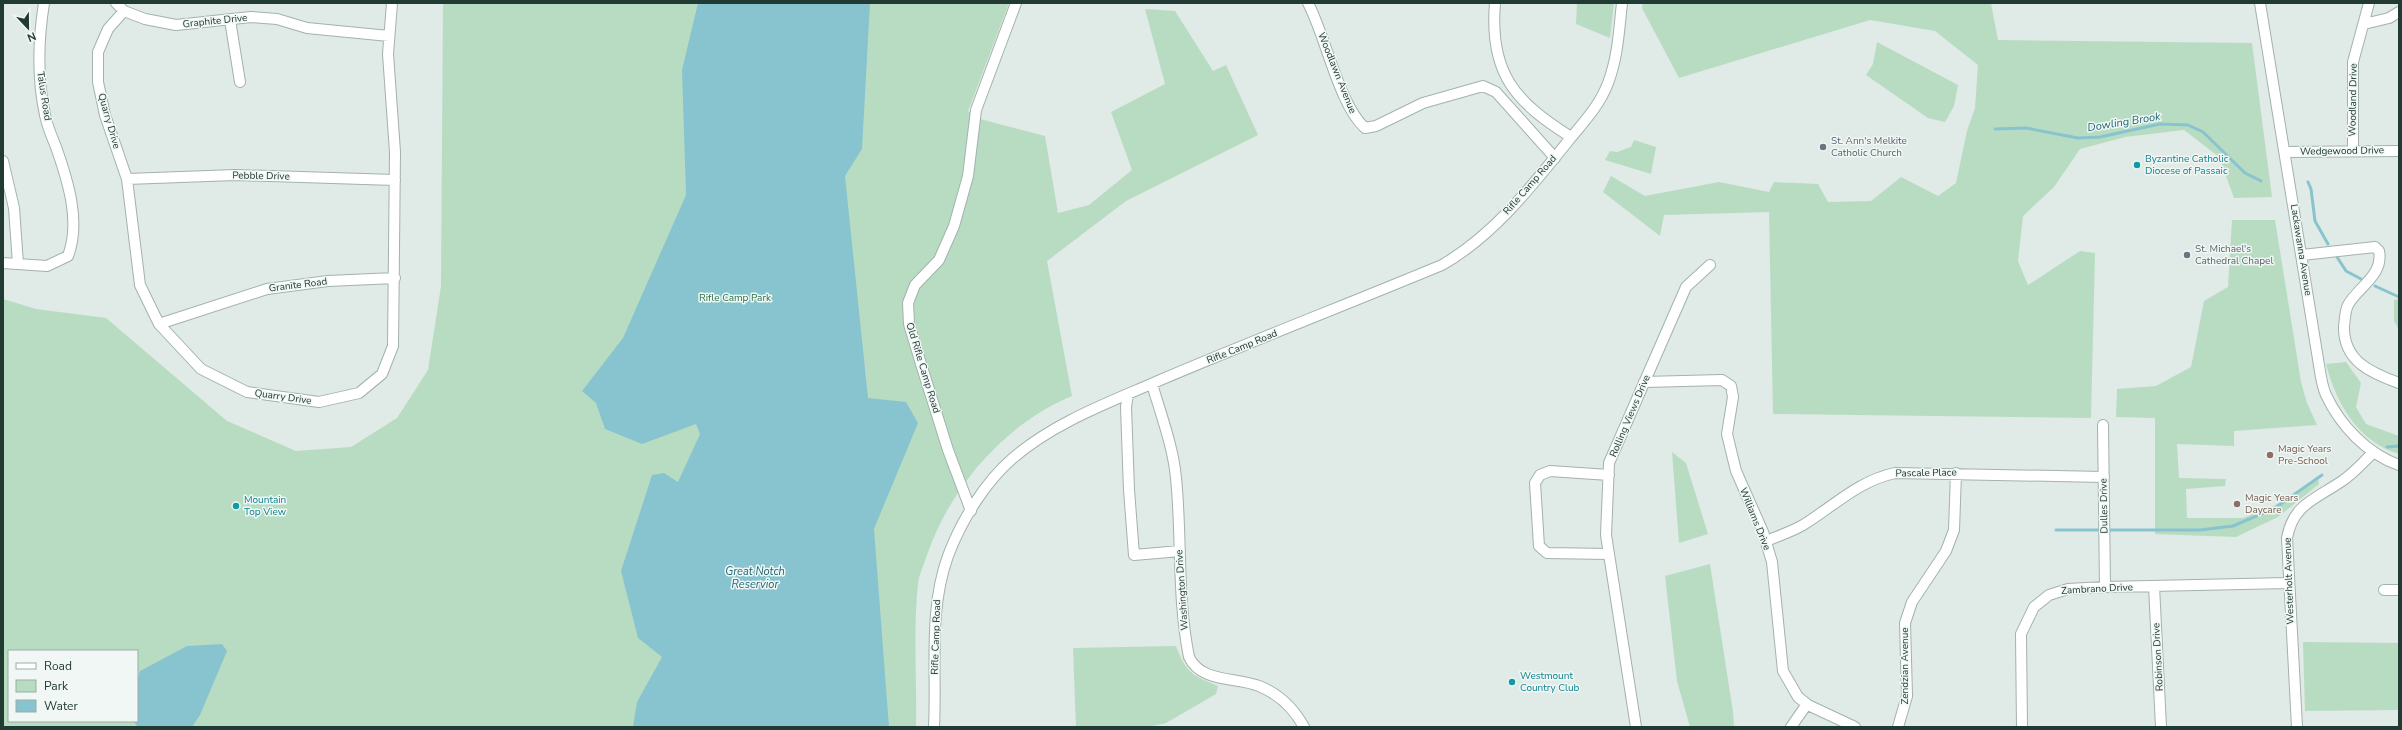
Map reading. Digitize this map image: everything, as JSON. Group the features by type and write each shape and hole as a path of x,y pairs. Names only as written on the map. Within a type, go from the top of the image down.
{"street":[{"name":"Talus Road","path":"3,264 47,266 68,256 74,241 72,210 65,177 45,116 39,79 39,37 44,3"},
{"name":"Graphite Drive","path":"116,3 124,11 145,19 176,25 251,17 277,19 307,28 389,36"},
{"name":"Quarry Drive","path":"124,11 108,29 98,52 98,82 105,115 127,179 140,285 159,324 202,369 247,392 319,402 359,393 382,374 393,346 395,180 388,54 392,3"},
{"name":"Old Rifle Camp Road","path":"971,512 948,450 921,364 909,324 908,303 914,285 939,260 954,226 968,176 976,110 1016,3"},
{"name":"Woodlawn Avenue","path":"1308,3 1348,105 1358,122 1365,128 1376,126 1423,103 1482,86 1496,92 1555,158"},
{"path":"1495,3 1497,57 1504,76 1525,103 1544,120 1571,137"},
{"name":"Rifle Camp Road","path":"934,727 934,655 939,587 948,556 971,512 986,487 1000,472 1030,445 1072,419 1152,384 1442,265 1461,254 1495,225 1555,158 1598,103 1608,84 1618,45 1622,3"},
{"name":"Lackawanna Avenue","path":"2260,3 2318,359 2326,394 2335,411 2352,434 2374,452 2399,465"},
{"name":"Woodland Drive","path":"2353,150 2353,62 2369,3"},
{"path":"2364,24 2389,18 2399,12"},
{"path":"230,20 240,82"},
{"path":"1516,114 1525,103"},
{"name":"Wedgewood Drive","path":"2285,152 2353,150 2399,151"},
{"path":"3,161 14,208 18,264"},
{"name":"Pebble Drive","path":"127,179 235,175 395,180"},
{"path":"2302,255 2375,247 2379,251 2380,255 2373,276 2348,305 2345,314 2344,333 2354,359 2377,375 2399,383"},
{"name":"Rolling Views Drive","path":"1636,727 1606,535 1609,463 1686,287 1710,265"},
{"name":"Granite Road","path":"159,324 267,289 328,281 395,278"},
{"name":"Williams Drive","path":"1644,382 1722,380 1731,386 1733,397 1727,434 1732,458 1766,541 1774,577 1783,671 1798,696 1807,704 1855,727"},
{"name":"Washington Drive","path":"1152,384 1174,460 1186,643 1192,663 1209,675 1259,686 1272,693 1293,711 1304,727"},
{"path":"1128,395 1126,407 1129,490 1134,555 1180,551"},
{"name":"Dulles Drive","path":"2103,425 2105,587"},
{"name":"Westerholt Avenue","path":"2297,727 2287,538 2292,519 2304,504 2346,478 2374,452"},
{"path":"1609,475 1550,471 1540,475 1535,483 1538,546 1547,553 1609,554"},
{"name":"Pascale Place","path":"1766,541 1804,524 1846,493 1870,480 1895,473 2104,477"},
{"name":"Zendzian Avenue","path":"1898,727 1907,696 1905,623 1912,602 1946,551 1954,530 1956,473"},
{"name":"Zambrano Drive","path":"2022,727 2020,644 2022,630 2029,615 2041,601 2057,592 2105,587 2289,583"},
{"name":"Robinson Drive","path":"2154,586 2161,727"},
{"path":"2384,590 2399,590"},
{"path":"1791,727 1807,704"}],"green space":[{"name":"Rifle Camp Park","path":"443,3 1009,3 968,111 980,119 1045,136 1058,213 1089,205 1132,170 1111,112 1165,84 1145,9 1175,11 1213,71 1226,65 1258,135 1126,201 1047,261 1072,396 1047,408 1024,423 1002,441 965,483 937,530 919,577 918,584 915,637 916,727 3,727 3,299 36,309 106,318 227,421 296,451 351,447 397,418 428,370 441,286"},
{"path":"1577,3 1614,3 1610,38 1576,24"},
{"path":"1643,3 1991,3 1998,40 2252,43 2272,197 2234,198 2219,157 2184,130 2125,137 2080,149 2054,187 2023,216 2018,261 2028,285 2080,251 2095,253 2091,418 1773,414 1769,212 1664,215 1660,236 1603,192 1611,176 1645,196 1719,182 1769,192 1774,182 1818,184 1828,202 1871,201 1901,177 1938,196 1956,183 1967,131 1975,108 1978,65 1935,31 1870,20 1679,78 1642,8"},
{"path":"1877,42 1958,85 1954,106 1945,122 1928,118 1866,75 1873,64"},
{"path":"1634,140 1656,147 1651,174 1605,160 1610,151 1617,152 1631,147"},
{"path":"2232,220 2275,220 2301,382 2307,403 2317,425 2234,431 2234,446 2177,444 2179,478 2226,479 2225,486 2186,489 2187,518 2243,518 2274,506 2318,477 2319,484 2278,517 2236,537 2155,534 2155,418 2116,417 2117,389 2156,386 2191,367 2204,301 2228,287"},
{"path":"2399,299 2399,330 2394,321 2394,300"},
{"path":"2346,362 2361,383 2356,407 2366,424 2399,436 2399,454 2385,448 2361,431 2343,406 2330,379 2326,364"},
{"path":"1672,452 1686,463 1708,534 1679,543"},
{"path":"1710,564 1734,727 1690,727 1677,681 1665,576"},
{"path":"2303,642 2399,643 2399,710 2305,711"},
{"path":"1176,646 1183,662 1191,672 1196,676 1218,686 1216,694 1166,723 1148,727 1076,727 1073,648"}],"water":[{"name":"Great Notch Reservior","path":"698,3 870,3 862,149 845,176 868,398 906,402 918,423 874,529 889,727 633,727 637,702 662,657 638,638 621,571 652,475 664,473 678,482 700,434 696,424 642,444 605,429 596,403 582,391 623,338 686,195 682,70"},
{"path":"222,644 227,651 200,715 192,727 137,727 134,722 138,722 138,678 140,671 187,646"}],"waterway":[{"name":"Dowling Brook","path":"1995,129 2026,128 2078,138 2100,137 2160,124 2188,125 2203,132 2245,173 2261,181"},
{"name":"Dowling Brook","path":"2308,182 2311,189 2315,221 2328,244"},
{"name":"Dowling Brook","path":"2337,257 2346,271 2361,279"},
{"name":"Dowling Brook","path":"2375,286 2399,297"},
{"path":"2387,447 2399,446"},
{"path":"2056,530 2200,530 2233,526 2275,508 2322,475"}],"place":[{"name":"St. Ann's Melkite Catholic Church","path":"1823,147"},
{"name":"Byzantine Catholic Diocese of Passaic","path":"2137,165"},
{"name":"St. Michael's Cathedral Chapel","path":"2187,255"},
{"name":"Magic Years Pre-School","path":"2270,455"},
{"name":"Magic Years Daycare","path":"2237,504"},
{"name":"Mountain Top View","path":"236,506"},
{"name":"Westmount Country Club","path":"1512,682"}]}
